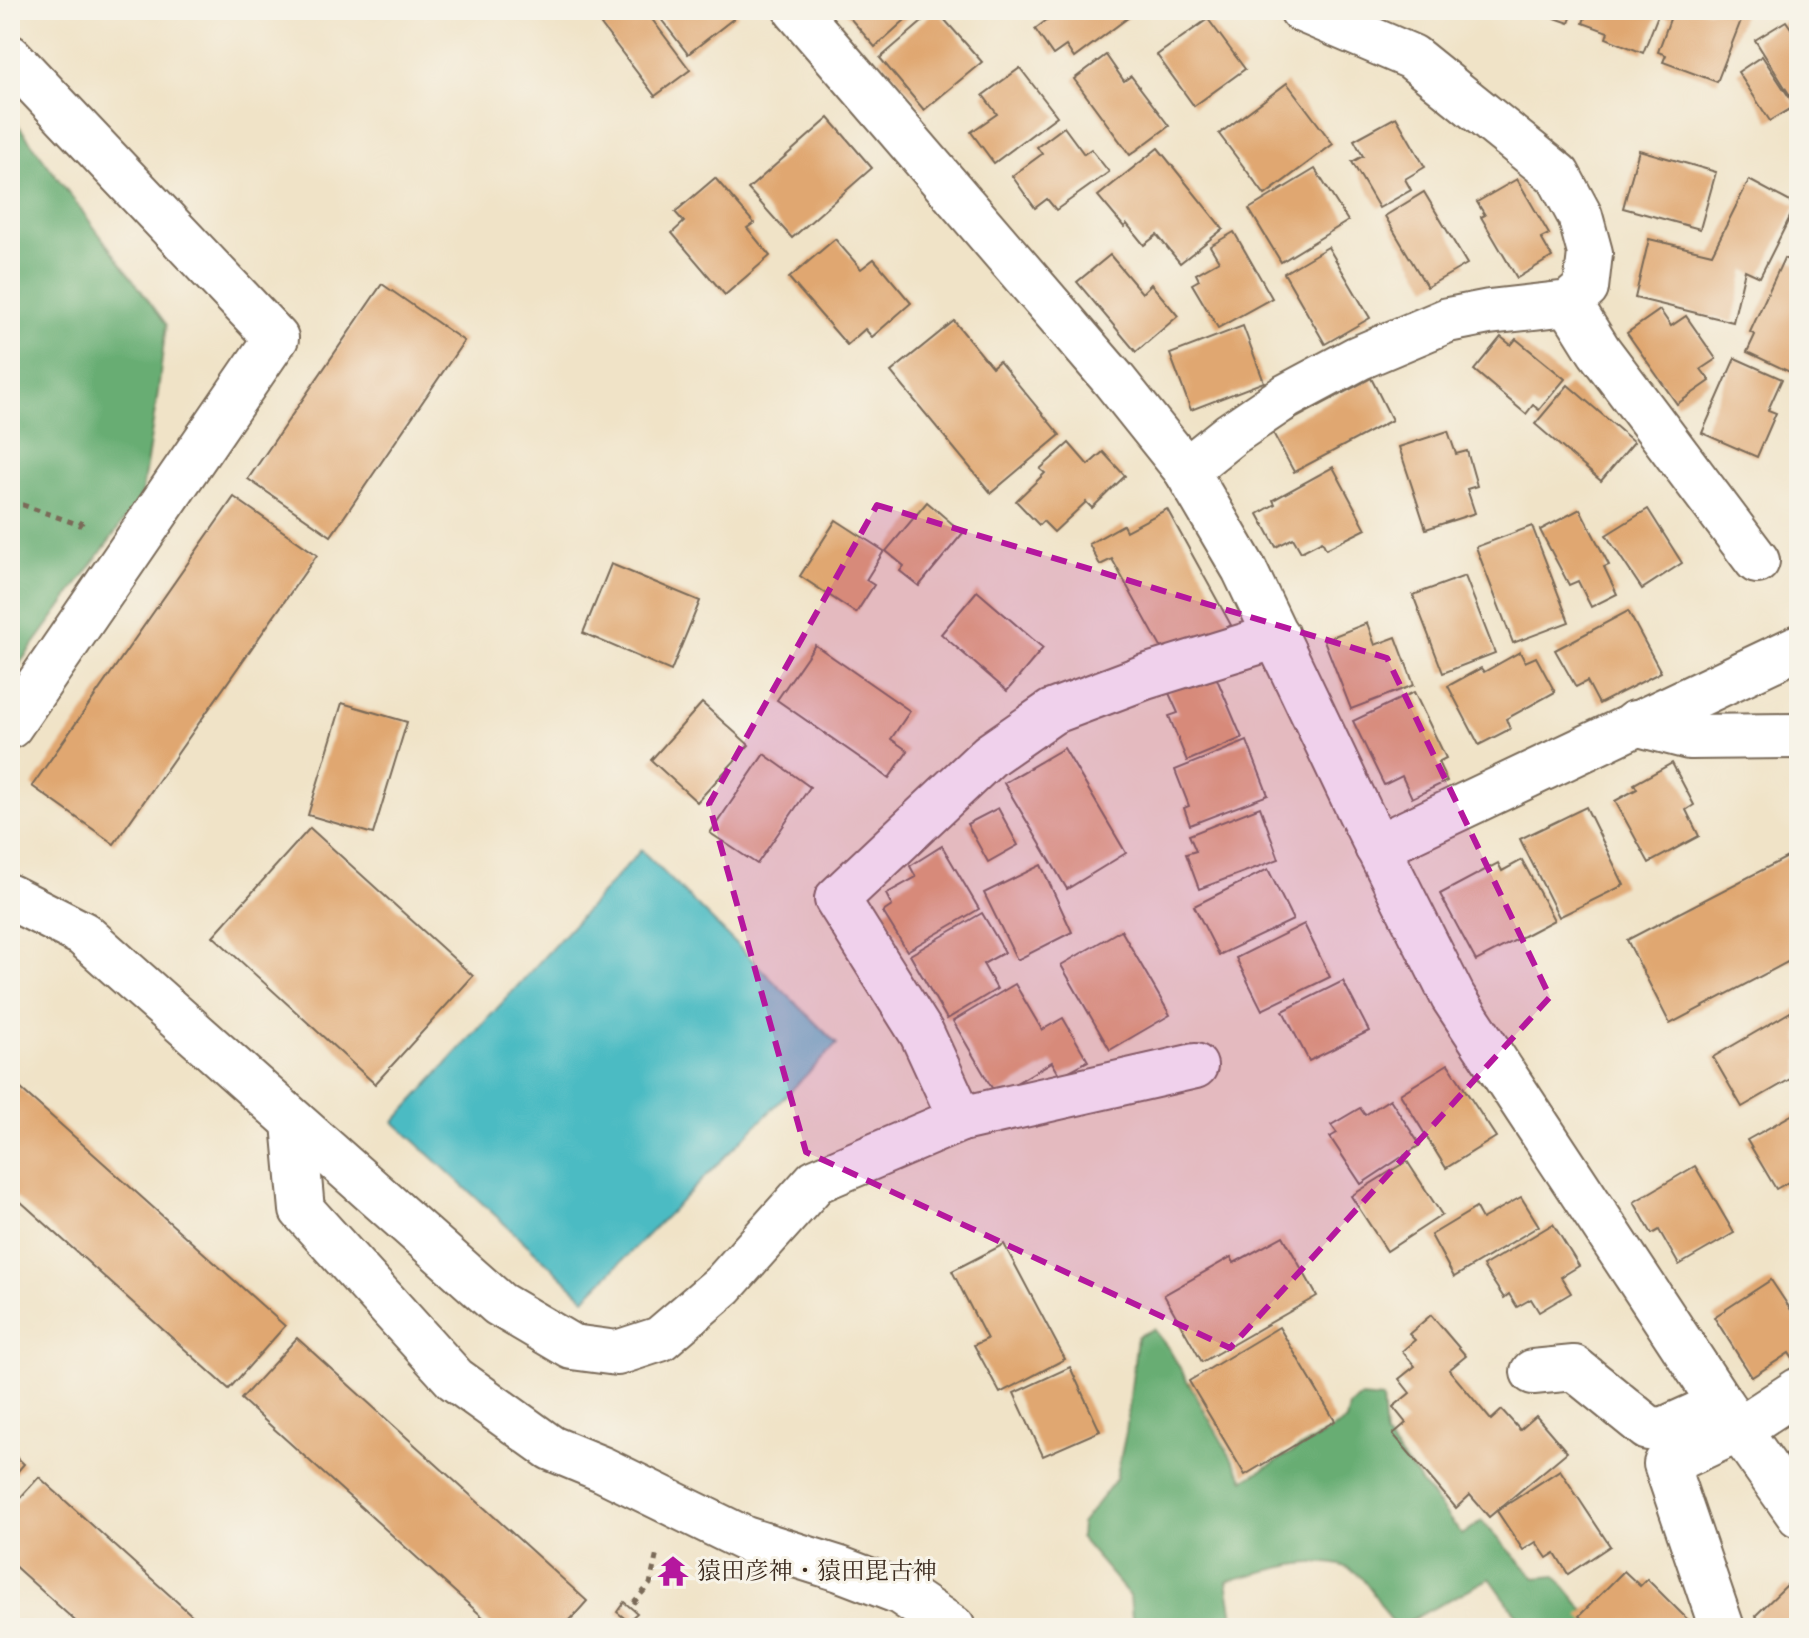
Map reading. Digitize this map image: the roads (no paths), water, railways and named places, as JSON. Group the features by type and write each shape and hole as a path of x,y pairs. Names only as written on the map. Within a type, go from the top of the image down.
{"street":[{"path":"796,10 1114,380 1186,470 1244,569 1377,847 1453,997 1730,1417 1799,1515"},
{"path":"1186,470 1231,434 1287,396 1358,358 1448,320 1569,303 1586,288 1590,253 1580,216 1558,175 1412,57 1302,10"},
{"path":"10,57 276,338 10,726"},
{"path":"1569,303 1599,351 1757,561"},
{"path":"961,1119 922,1034 837,899 990,755 1052,712 1145,677 1277,636"},
{"path":"1377,847 1635,723 1791,640"},
{"path":"1635,723 1689,737 1799,736"},
{"path":"10,897 83,934 499,1304 572,1347 617,1353 660,1339 712,1294 816,1181 961,1119 1195,1066"},
{"path":"294,1123 302,1210 455,1379 551,1448 602,1469 745,1539 900,1592 953,1628"},
{"path":"1533,1372 1574,1368 1648,1428 1663,1430 1730,1417 1799,1390"},
{"path":"1722,1628 1666,1464 1730,1417"}],"water":[{"path":"641,850 837,1044 585,1298 394,1122"}],"place":[{"name":"猿田彦神・猿田毘古神","path":"673,1571"}]}
